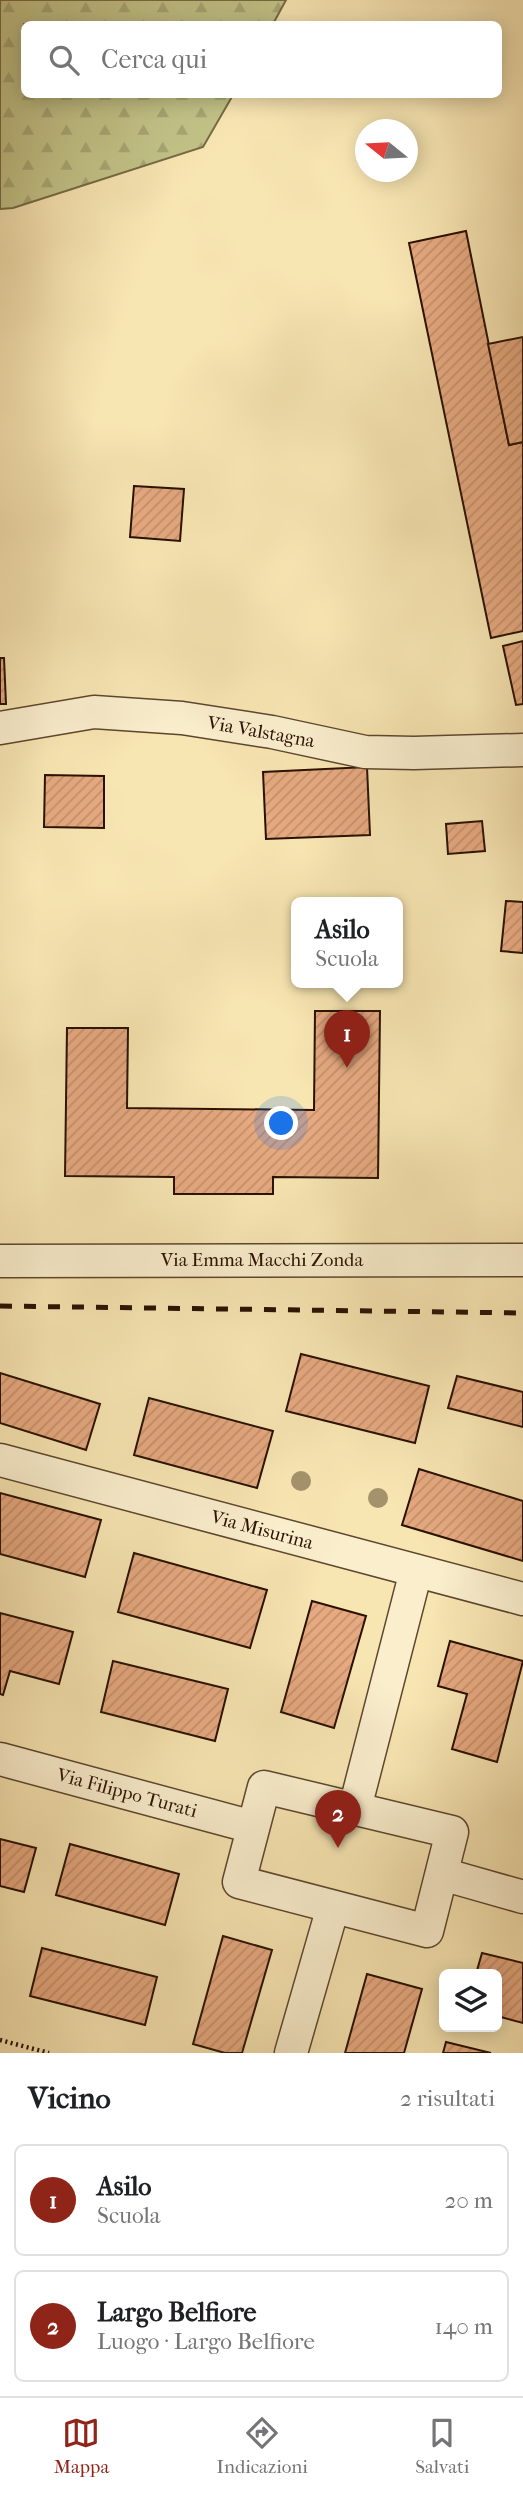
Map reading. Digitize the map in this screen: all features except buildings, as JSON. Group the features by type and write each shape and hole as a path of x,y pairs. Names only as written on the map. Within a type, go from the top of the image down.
{"street":[{"name":"Via Valstagna","path":"0,728 94,712 182,718 272,732 365,752 523,750"},
{"name":"Via Emma Macchi Zonda","path":"0,1261 523,1259"},
{"name":"Via Misurina","path":"0,1460 523,1599"},
{"path":"355,1808 416,1571"},
{"name":"Via Filippo Turati","path":"0,1759 253,1827"},
{"path":"264,1787 355,1808 452,1832 427,1931 239,1882 264,1787"},
{"path":"442,1874 523,1897"},
{"path":"291,2053 333,1907"}],"path":[{"path":"0,2040 50,2053"}],"green space":[{"path":"0,0 286,0 275,21 21,21 21,98 231,98 203,147 13,208 0,209"}],"railway":[{"path":"0,1306 523,1313"}],"place":[{"name":"Asilo","path":"347,1068"},
{"name":"Largo Belfiore","path":"338,1848"}]}
